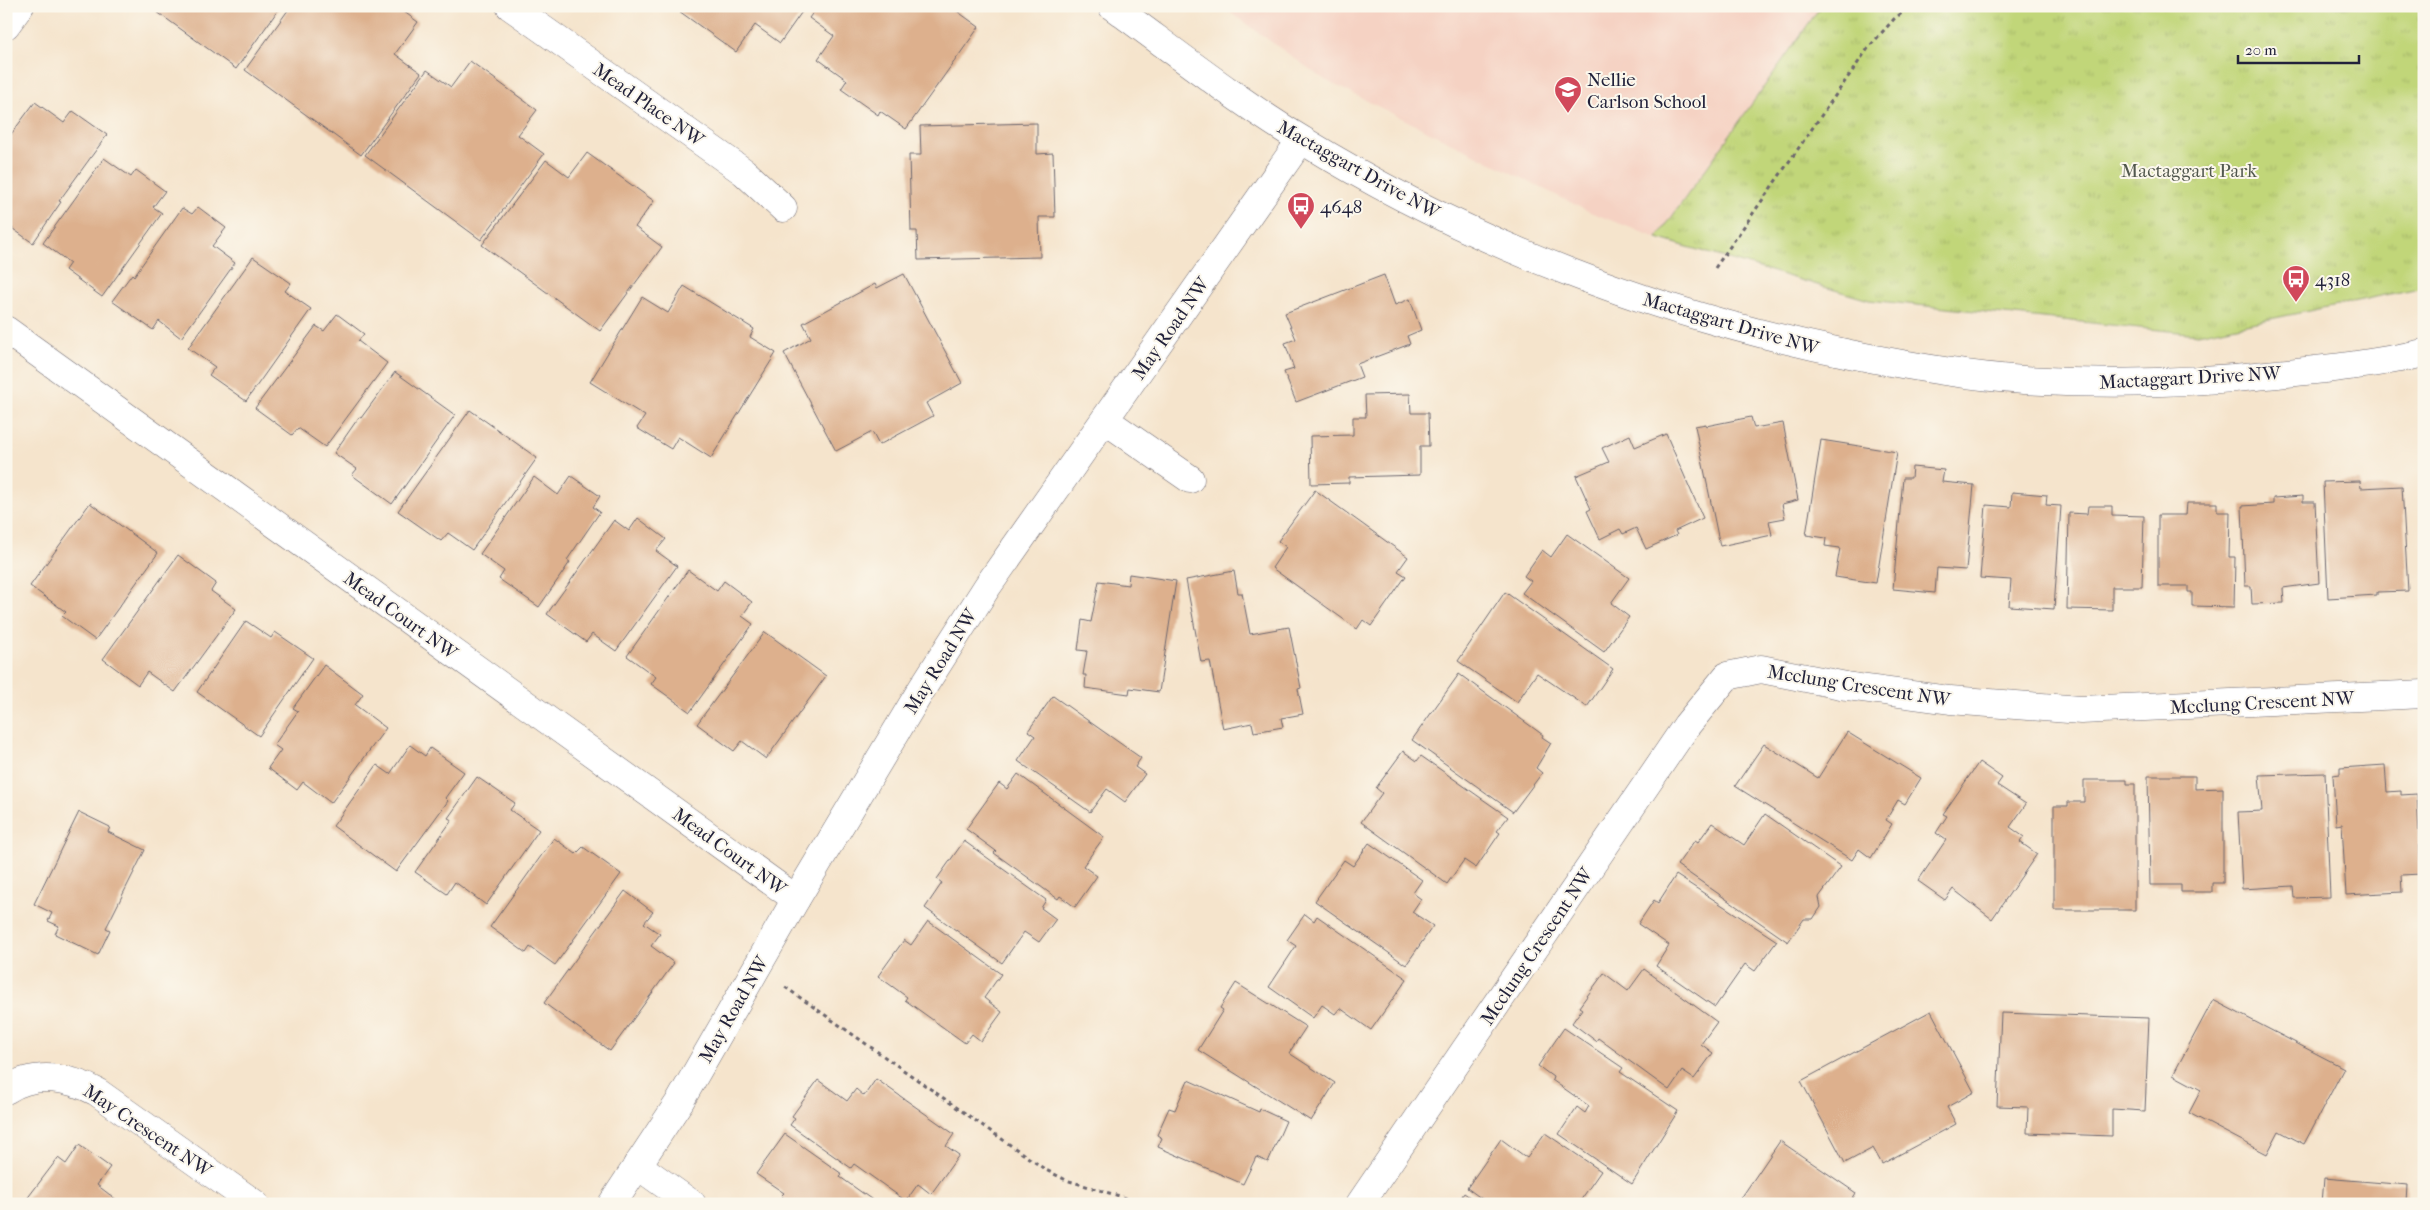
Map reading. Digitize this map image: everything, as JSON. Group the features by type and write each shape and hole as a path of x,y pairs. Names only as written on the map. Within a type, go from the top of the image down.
{"street":[{"path":"6,25 20,6"},
{"name":"Mead Place NW","path":"510,6 744,172 783,208"},
{"name":"Mactaggart Drive NW","path":"1112,6 1301,140 1358,173 1498,242 1579,276 1668,307 1743,330 1884,361 1950,372 2022,380 2137,384 2246,377 2326,369 2424,354"},
{"name":"May Road NW","path":"612,1204 680,1101 796,899 922,687 987,586 1301,140"},
{"name":"Mead Court NW","path":"6,330 796,899"},
{"path":"1105,420 1190,479"},
{"name":"Mcclung Crescent NW","path":"1360,1204 1688,725 1728,676 1761,669 1846,686 1950,700 2081,710 2424,694"},
{"name":"May Crescent NW","path":"6,1090 22,1082 38,1078 66,1079 81,1084 97,1092 255,1204"},
{"path":"637,1165 692,1204"}],"path":[{"path":"1715,268 1869,47 1894,19 1911,6"},
{"path":"757,967 1046,1170 1066,1180 1146,1204"}],"shaded area":[{"name":"Nellie Carlson School","path":"1221,6 1821,6 1657,238 1590,212 1325,80"}],"green space":[{"name":"Mactaggart Park","path":"1821,6 2424,6 2424,287 2198,334 1869,300 1657,238"}],"building":[{"path":"155,6 281,6 236,69 153,9"},
{"path":"291,6 396,6 418,22 395,54 421,73 361,155 245,70"},
{"path":"672,6 806,6 780,43 755,25 736,52"},
{"path":"818,6 950,6 979,27 906,129 880,111 878,115 841,89 847,80 818,59 834,36 809,18"},
{"path":"470,61 537,110 518,135 544,154 481,240 365,155 427,70 451,87"},
{"path":"35,102 64,123 73,111 107,135 59,201 61,202 33,243 6,224 6,141"},
{"path":"1037,123 1037,154 1053,153 1055,217 1039,217 1040,257 918,260 917,231 911,231 909,155 921,155 920,126"},
{"path":"587,153 654,201 635,227 662,247 600,331 482,245 546,160 569,177"},
{"path":"104,158 131,177 136,170 165,191 153,207 162,213 102,297 65,270 70,263 43,243"},
{"path":"198,207 226,228 212,246 235,263 181,338 159,321 153,330 112,301 132,274 134,276 182,208 192,214"},
{"path":"253,257 291,283 285,291 311,309 246,401 209,375 215,367 188,348"},
{"path":"904,274 962,383 926,403 933,416 879,445 872,432 836,451 784,353 811,338 803,323 875,284 877,288"},
{"path":"1384,275 1395,305 1410,299 1421,330 1407,336 1410,344 1357,364 1362,377 1296,402 1284,372 1294,369 1285,343 1296,339 1285,313"},
{"path":"684,286 754,329 750,337 776,353 711,458 678,437 671,449 637,428 645,416 590,382 642,297 668,313"},
{"path":"337,314 364,334 358,341 387,363 325,447 298,428 292,435 255,408 316,326 324,331"},
{"path":"395,372 455,415 392,504 352,475 357,469 334,453 359,417 361,418"},
{"path":"1410,394 1411,413 1428,413 1429,446 1420,446 1420,475 1349,477 1349,483 1311,484 1310,436 1353,435 1353,417 1366,417 1365,395"},
{"path":"470,410 537,458 472,550 448,533 441,541 398,511"},
{"path":"1751,417 1754,428 1783,423 1798,500 1782,504 1785,518 1769,521 1772,535 1720,546 1695,426 1706,424 1706,426"},
{"path":"1666,434 1703,518 1675,531 1677,535 1646,549 1636,528 1623,534 1620,529 1600,539 1587,511 1591,509 1576,476 1609,462 1602,448 1630,435 1635,447"},
{"path":"1821,440 1897,452 1876,583 1835,577 1840,548 1825,546 1826,538 1806,535"},
{"path":"1912,467 1944,470 1942,482 1974,485 1966,570 1937,568 1935,593 1893,589 1903,478 1911,478"},
{"path":"571,476 600,496 593,507 600,512 567,560 570,562 539,607 499,579 504,571 480,554 534,477 558,495"},
{"path":"2360,481 2361,488 2402,486 2408,591 2377,592 2377,595 2328,598 2323,482"},
{"path":"1315,490 1408,557 1398,571 1406,576 1371,626 1363,620 1357,629 1272,568 1286,547 1278,541"},
{"path":"2012,492 2047,495 2046,505 2061,506 2054,609 2009,606 2011,580 1980,578 1986,505 2011,507"},
{"path":"2303,496 2303,502 2315,502 2319,583 2283,588 2284,603 2252,604 2251,586 2245,586 2242,506 2273,504 2273,498"},
{"path":"90,503 158,553 95,640 62,616 66,612 30,586"},
{"path":"2187,503 2217,503 2217,512 2230,512 2229,557 2235,557 2234,607 2192,606 2192,592 2188,592 2188,586 2158,586 2158,515 2186,515"},
{"path":"2088,506 2112,506 2112,515 2144,516 2142,587 2112,587 2112,610 2067,609 2069,513 2087,514"},
{"path":"638,518 666,539 656,551 677,566 616,651 592,634 586,642 547,614 614,520 629,531"},
{"path":"1567,534 1629,578 1611,603 1629,617 1604,652 1522,593 1531,581 1524,576 1542,550 1551,557"},
{"path":"178,555 216,583 211,591 236,609 175,692 147,672 138,685 103,659"},
{"path":"688,570 717,591 724,581 752,602 742,616 753,624 690,712 651,684 656,677 627,656"},
{"path":"1234,571 1238,593 1242,593 1250,634 1289,627 1301,688 1298,689 1303,714 1281,718 1283,727 1254,732 1252,723 1223,729 1210,661 1201,662 1186,580"},
{"path":"1129,574 1176,581 1159,692 1130,688 1129,694 1085,688 1086,675 1083,675 1087,651 1078,650 1082,620 1091,622 1099,581 1128,585"},
{"path":"1505,592 1613,669 1587,707 1537,673 1517,702 1458,661"},
{"path":"246,621 271,638 275,632 313,658 259,736 197,692"},
{"path":"765,632 826,676 766,759 742,741 734,751 697,724"},
{"path":"324,665 363,694 355,705 386,728 331,803 303,782 297,790 268,768 281,750 274,745 298,711 293,708"},
{"path":"1459,674 1543,735 1542,737 1551,743 1536,768 1542,773 1513,812 1412,740"},
{"path":"1053,696 1141,758 1135,767 1145,774 1125,802 1107,789 1090,812 1018,761 1035,736 1028,731"},
{"path":"1847,732 1921,778 1905,804 1898,800 1886,820 1892,824 1871,858 1859,849 1852,860 1735,786 1764,744 1818,778"},
{"path":"410,745 425,756 430,748 464,772 445,798 448,801 396,872 333,826 377,765 390,774"},
{"path":"1403,751 1417,761 1421,756 1508,817 1497,831 1500,833 1476,868 1464,860 1447,884 1361,822 1382,793 1376,788"},
{"path":"1979,762 2002,778 1997,785 2026,804 2010,827 2024,837 2020,842 2037,854 1992,919 1953,889 1945,900 1918,881 1946,840 1936,833 1947,816 1943,814"},
{"path":"2385,765 2387,792 2401,791 2401,795 2417,794 2421,874 2401,875 2402,892 2346,895 2342,824 2336,825 2333,775 2340,774 2340,768"},
{"path":"2325,773 2330,897 2294,898 2293,886 2242,889 2238,812 2262,811 2259,775"},
{"path":"1018,774 1104,837 1083,866 1097,876 1075,907 1060,896 1058,899 994,853 996,851 966,829 999,783 1007,789"},
{"path":"2148,776 2195,776 2195,789 2223,788 2223,883 2212,883 2212,892 2181,892 2181,885 2150,885"},
{"path":"477,777 515,803 510,810 539,830 486,905 455,882 447,894 415,872 452,820 448,818"},
{"path":"2084,780 2127,780 2127,784 2135,784 2135,910 2054,910 2054,806 2068,806 2068,802 2084,802"},
{"path":"79,812 110,827 108,832 145,850 106,928 110,930 98,955 55,934 59,926 48,921 52,913 34,904"},
{"path":"1765,814 1841,867 1819,897 1821,907 1813,919 1804,919 1788,942 1677,865 1695,840 1698,842 1712,823 1744,845"},
{"path":"554,838 576,854 583,847 621,874 555,965 530,947 526,953 490,927"},
{"path":"964,841 1046,900 1041,908 1056,919 1039,942 1024,932 1002,963 925,908 942,883 937,879"},
{"path":"1369,843 1422,880 1413,893 1421,899 1412,912 1433,926 1406,965 1315,901 1344,860 1353,866"},
{"path":"1676,875 1777,941 1755,971 1745,964 1715,1007 1656,966 1669,945 1638,924 1654,900 1658,903"},
{"path":"625,891 653,912 644,923 660,934 651,946 674,963 610,1051 544,1003"},
{"path":"1305,914 1314,921 1317,916 1407,979 1371,1030 1340,1008 1335,1014 1322,1005 1313,1018 1269,987 1296,946 1287,940"},
{"path":"928,921 1001,974 984,998 1002,1012 981,1041 972,1034 965,1043 905,1000 907,997 878,976 904,940 911,945"},
{"path":"1644,969 1717,1022 1701,1044 1713,1053 1694,1079 1682,1071 1669,1090 1598,1038 1596,1041 1572,1023 1582,1009 1579,1007 1604,973 1628,991"},
{"path":"1236,983 1306,1027 1289,1053 1335,1083 1311,1121 1198,1050 1223,1010 1220,1008"},
{"path":"2213,1000 2344,1068 2304,1144 2279,1131 2267,1154 2189,1113 2201,1090 2173,1075"},
{"path":"1931,1011 1974,1092 1947,1107 1956,1124 1882,1164 1873,1148 1845,1163 1801,1081"},
{"path":"2001,1013 2149,1018 2145,1111 2112,1109 2112,1136 2027,1133 2028,1107 1997,1106"},
{"path":"1564,1028 1623,1068 1620,1072 1678,1111 1632,1184 1559,1134 1577,1107 1585,1113 1589,1106 1552,1080 1553,1077 1538,1066"},
{"path":"876,1079 954,1134 946,1146 959,1155 931,1194 918,1184 906,1201 854,1164 851,1168 790,1125 795,1118 792,1116 818,1080 847,1101 856,1089 864,1096"},
{"path":"1188,1080 1259,1112 1260,1109 1286,1121 1268,1162 1256,1157 1243,1184 1158,1147 1162,1138 1157,1135 1169,1108 1175,1110"},
{"path":"1545,1133 1601,1171 1578,1204 1489,1204 1467,1188 1501,1139 1527,1158"},
{"path":"785,1134 842,1174 840,1177 878,1204 792,1204 781,1196 784,1193 756,1174"},
{"path":"1780,1141 1856,1193 1849,1204 1737,1204"},
{"path":"79,1145 110,1167 97,1185 118,1201 116,1204 23,1204 58,1158 66,1164"},
{"path":"2324,1178 2408,1185 2407,1204 2322,1204"},
{"path":"1464,1193 1480,1204 1457,1204"}],"place":[{"name":"Nellie Carlson School","path":"1568,114"},
{"name":"4648","path":"1301,230"},
{"name":"4318","path":"2296,303"}]}
